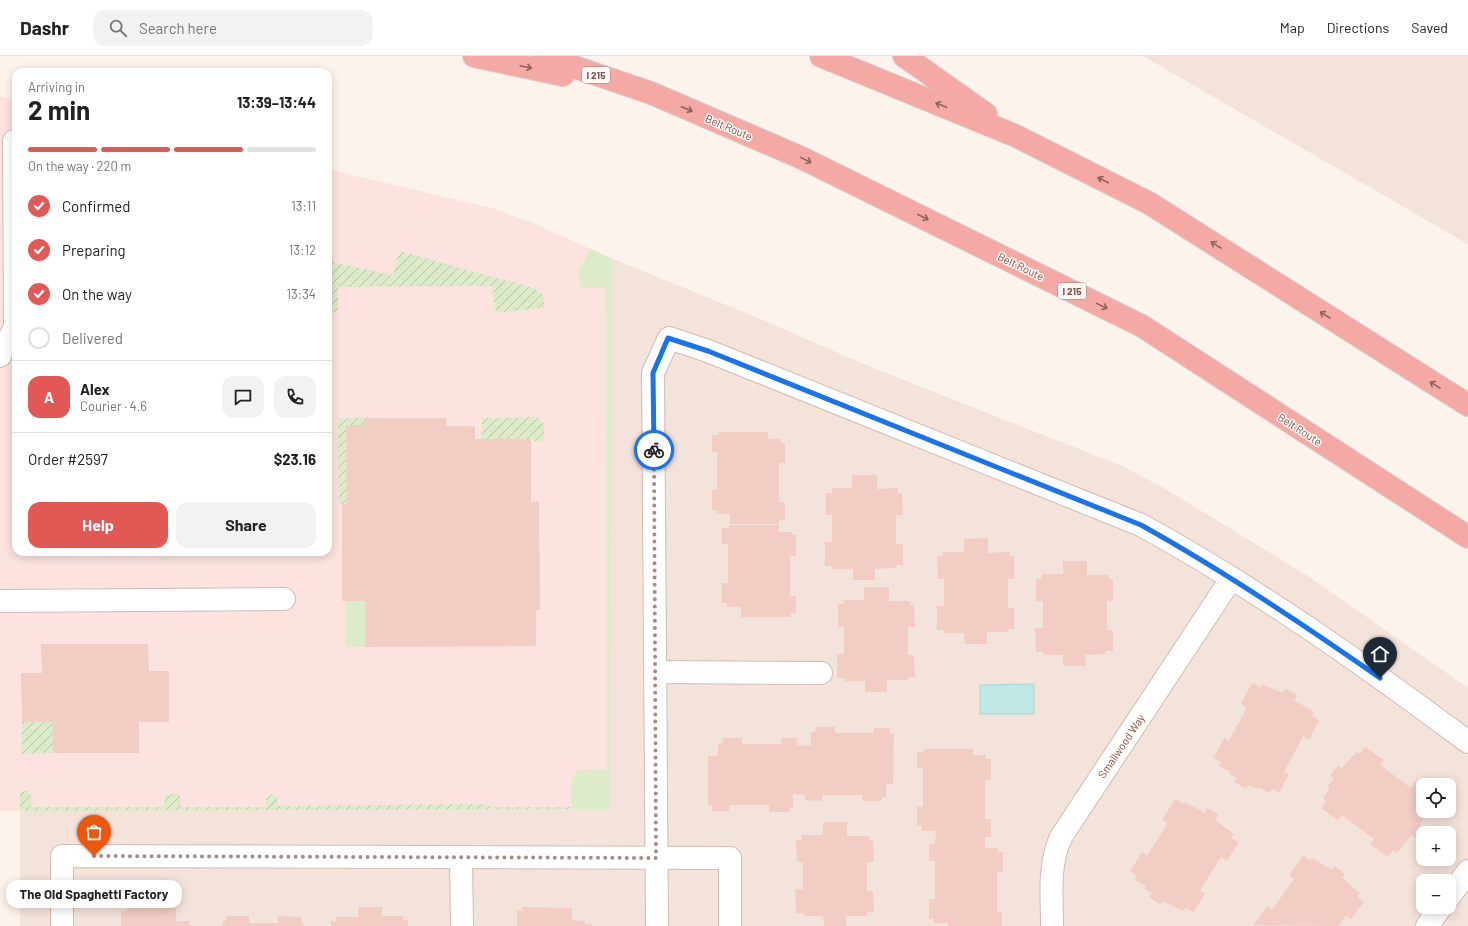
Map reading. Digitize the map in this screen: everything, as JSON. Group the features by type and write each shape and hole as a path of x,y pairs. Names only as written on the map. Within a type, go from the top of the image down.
{"highway":[{"path":"474,56 651,93"},
{"name":"Belt Route","path":"542,56 651,93 802,158 1142,326 1468,537"},
{"path":"821,56 1016,136 1149,203 1468,406"},
{"path":"904,56 1016,136"}],"street":[{"path":"0,356 12,333"},
{"path":"657,926 653,373 668,338 708,351 1141,525 1231,579 1303,625 1418,704 1468,742"},
{"name":"Smallwood Way","path":"1052,926 1053,857 1061,837 1231,579"},
{"path":"0,601 284,599"},
{"path":"656,672 821,674"},
{"path":"62,926 62,856 730,858 730,926"},
{"path":"461,858 462,926"},
{"path":"1456,887 1468,871"},
{"path":"1427,926 1436,914"}],"shaded area":[{"path":"1143,56 1468,56 1468,245 1461,240"},
{"path":"0,96 12,99 12,556 332,556 332,170 495,209 533,223 613,259 610,809 0,811"},
{"path":"613,259 751,315 868,366 1122,466 1164,488 1311,578 1468,688 1468,926 20,926 20,811 610,809"}],"green space":[{"path":"590,249 613,259 610,809 572,809 571,793 573,776 580,769 607,770 606,288 581,288 578,274"},
{"path":"403,252 534,288 543,295 545,305 543,308 497,313 494,308 493,286 338,287 338,310 332,313 332,262 393,275 398,254"},
{"path":"537,417 544,424 544,438 540,443 531,439 482,439 482,418"},
{"path":"338,418 365,418 365,425 346,426 347,504 339,504"},
{"path":"345,601 365,601 365,647 346,647"},
{"path":"22,722 53,722 53,753 21,754"},
{"path":"28,790 31,795 31,807 164,807 165,795 177,793 180,795 181,807 266,807 266,799 272,794 277,796 278,806 485,804 490,807 572,807 572,809 20,811 20,792"}],"water":[{"path":"1034,684 1034,714 980,714 980,685"}],"building":[{"path":"365,418 446,418 446,426 475,426 475,439 531,439 531,502 539,502 540,610 536,610 536,646 365,647 365,601 342,601 342,504 347,504 346,425 365,425"},
{"path":"718,432 768,432 768,439 781,439 781,443 785,443 785,463 779,463 779,502 785,502 785,520 779,520 779,524 730,524 730,514 717,514 717,510 712,510 712,490 717,490 717,452 712,452 712,435 718,435"},
{"path":"852,475 877,475 877,489 898,488 898,493 902,493 903,515 896,515 896,544 903,544 903,565 896,565 896,568 875,569 875,580 853,580 853,569 833,569 833,566 825,566 825,542 832,542 832,515 826,515 826,493 832,493 832,488 852,488"},
{"path":"729,525 779,525 779,532 792,532 792,535 796,535 796,556 790,556 790,596 796,596 796,613 790,613 790,617 741,617 741,607 727,607 727,603 722,603 722,583 728,583 728,544 722,544 722,528 729,528"},
{"path":"988,538 988,553 1010,552 1010,556 1014,556 1014,579 1008,579 1008,608 1014,608 1014,629 1008,629 1008,632 987,632 987,644 965,644 964,633 944,633 944,630 937,630 937,606 944,606 944,579 938,579 937,556 943,556 943,552 964,552 964,539"},
{"path":"1063,561 1087,561 1087,575 1109,575 1109,579 1113,579 1113,601 1107,601 1107,630 1113,630 1113,651 1106,651 1106,654 1085,655 1086,666 1063,666 1063,655 1043,655 1043,652 1036,652 1035,628 1043,628 1043,601 1036,601 1036,579 1042,579 1042,574 1063,574"},
{"path":"864,587 889,587 889,601 910,601 910,605 914,605 915,627 908,627 908,655 914,655 915,677 908,677 908,680 887,680 887,692 865,692 865,681 845,681 845,678 837,678 837,654 844,654 844,626 838,627 838,604 844,604 843,600 864,600"},
{"path":"41,644 148,644 149,671 169,671 169,722 139,722 139,753 53,753 53,722 22,722 21,673 42,673"},
{"path":"1252,683 1260,687 1262,684 1283,693 1286,689 1297,695 1294,700 1314,712 1312,716 1319,720 1309,740 1303,736 1284,772 1289,774 1279,793 1272,789 1270,793 1258,787 1257,789 1249,785 1246,789 1234,782 1237,778 1219,766 1221,762 1213,758 1224,738 1229,741 1247,707 1241,704"},
{"path":"816,727 835,727 835,733 874,733 874,728 890,728 890,734 894,734 893,784 886,784 886,797 882,797 882,801 862,801 862,795 822,795 822,801 805,800 805,795 793,794 793,807 790,807 790,812 769,812 769,805 729,805 729,811 712,811 712,805 708,805 708,756 718,756 718,743 723,743 723,738 742,738 742,744 781,744 781,738 797,738 797,745 811,746 811,732 815,732"},
{"path":"1365,747 1384,760 1380,765 1411,788 1415,782 1416,783 1416,818 1424,818 1420,825 1421,826 1416,826 1416,838 1412,835 1397,853 1393,850 1388,857 1370,844 1374,839 1342,815 1338,820 1321,808 1326,801 1323,798 1330,788 1328,786 1334,778 1330,776 1338,765 1342,768 1357,752 1360,754"},
{"path":"924,749 973,749 973,755 986,755 986,759 991,759 991,780 985,780 985,819 991,819 991,837 985,837 985,848 998,848 998,852 1003,852 1003,872 997,872 997,912 1002,912 1002,926 948,926 948,923 934,923 934,919 929,919 929,899 935,899 935,861 929,861 929,844 935,844 936,831 922,831 922,826 917,826 917,807 923,807 923,768 917,768 917,752 924,752"},
{"path":"1175,799 1205,813 1207,808 1218,815 1215,820 1234,834 1231,838 1239,842 1227,861 1221,857 1200,890 1205,894 1193,912 1186,907 1183,911 1163,901 1161,905 1149,897 1152,893 1145,889 1146,886 1135,880 1137,876 1130,871 1142,852 1147,856 1168,823 1162,820"},
{"path":"823,822 847,822 847,836 869,836 869,840 873,840 874,862 867,862 867,891 873,891 874,912 867,912 867,916 846,916 846,926 824,926 823,916 804,916 804,913 796,913 795,889 803,889 803,862 797,862 796,840 802,840 802,835 823,835"},
{"path":"1303,855 1310,861 1312,858 1332,870 1335,866 1345,874 1342,878 1360,893 1357,896 1364,902 1351,919 1346,915 1338,926 1253,925 1267,906 1272,910 1294,879 1289,875"},
{"path":"126,907 176,908 176,921 189,921 189,925 195,926 121,926 121,911 126,911"},
{"path":"358,907 382,907 382,916 403,916 403,920 408,920 408,926 331,926 331,921 336,921 336,917 358,917"},
{"path":"522,907 572,908 572,920 585,921 585,924 592,924 592,926 517,926 517,911 522,911"},
{"path":"226,916 249,916 249,923 278,923 278,916 301,917 301,923 304,924 304,926 222,926 223,921 226,921"}],"way so far":[{"path":"94,856 656,858 654,450"}],"place":[{"name":"The Old Spaghetti Factory","path":"94,856"}],"route":[{"path":"654,450 653,373 668,338 708,351 1141,525 1195,556 1291,617 1380,678"}]}
